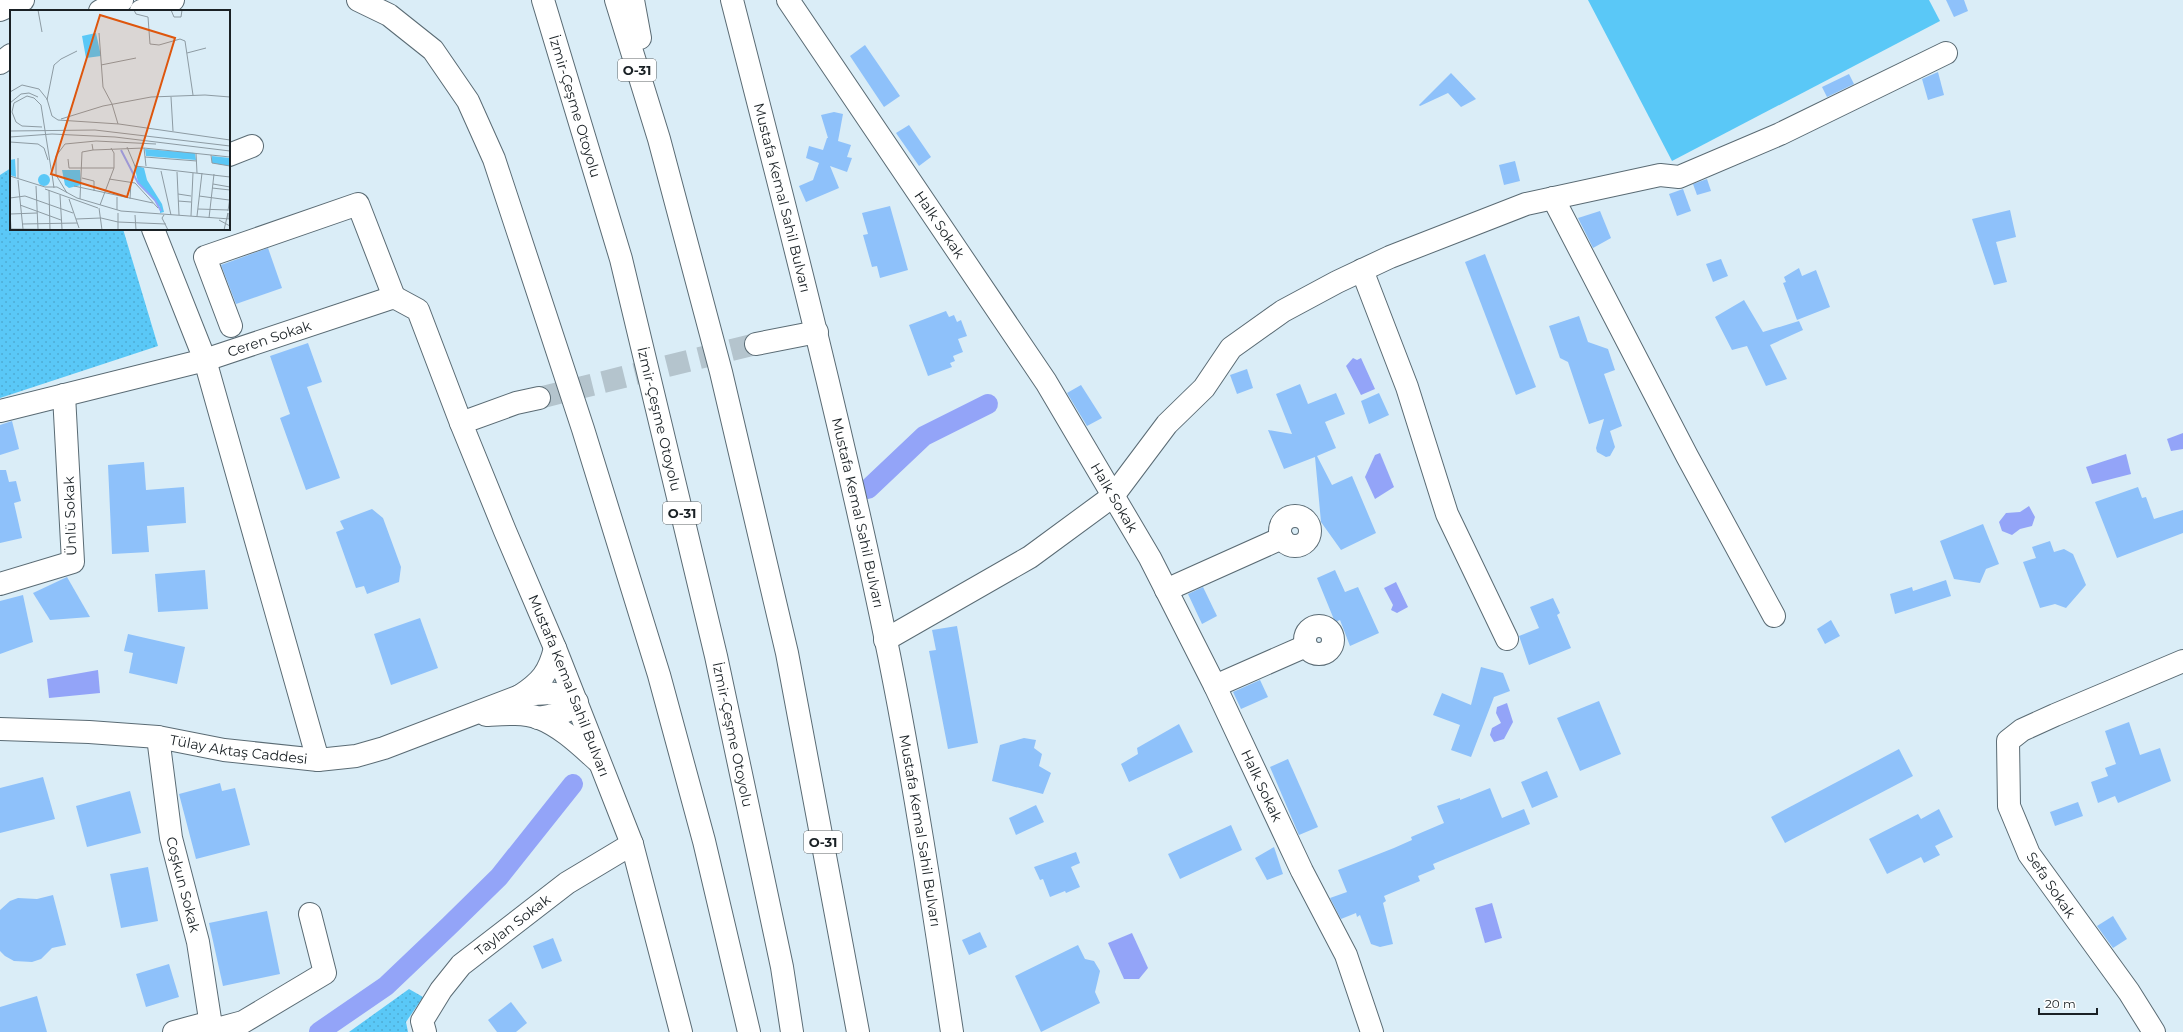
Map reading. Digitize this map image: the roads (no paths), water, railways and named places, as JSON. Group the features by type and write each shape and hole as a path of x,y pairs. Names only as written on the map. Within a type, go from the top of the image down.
{"main road":[{"path":"0,9 12,0"},
{"path":"0,9 23,0"},
{"path":"102,10 122,0"},
{"path":"144,10 173,0"},
{"path":"358,0 389,15 433,50 468,101 494,159 583,429 659,675 704,840 749,1032"},
{"name":"İzmir-Çeşme Otoyolu","path":"543,0 625,274 716,656 782,968 792,1032"},
{"name":"O-31","path":"616,0 659,139 721,372 787,653 858,1032"},
{"path":"633,0 659,139"},
{"name":"Mustafa Kemal Sahil Bulvarı","path":"732,0 817,332 885,640 928,872 952,1032"},
{"name":"Halk Sokak","path":"788,0 1046,382 1113,496 1166,590 1215,686 1302,871 1346,955 1372,1032"},
{"path":"885,640 1030,558 1113,496 1167,424 1204,388 1230,348 1283,311 1390,257 1519,207 1553,198 1660,175 1679,177 1780,134 1946,53"},
{"path":"230,155 252,146"},
{"path":"1553,198 1687,456 1774,616"},
{"path":"231,326 204,258 358,204 394,297 418,310 461,423 516,404 539,398"},
{"path":"153,230 205,360 318,760"},
{"path":"1362,270 1407,387 1447,514 1507,639"},
{"name":"Ceren Sokak","path":"0,411 205,360 394,297"},
{"path":"756,344 817,332"},
{"name":"Ünlü Sokak","path":"0,584 73,562 64,395"},
{"name":"Mustafa Kemal Sahil Bulvarı","path":"461,423 577,702 632,844 680,1032"},
{"path":"1166,590 1282,538"},
{"path":"1215,686 1306,646"},
{"path":"520,696 537,685 547,673 555,648"},
{"name":"Sefa Sokak","path":"2154,1032 2129,992 2029,854 2009,806 2008,741 2022,730 2183,661"},
{"path":"520,696 555,693 564,695 577,702 572,709 564,714 538,718"},
{"name":"Tülay Aktaş Caddesi","path":"0,729 89,732 158,737 224,750 318,760 356,756 384,748 520,696"},
{"path":"471,716 521,714 538,718 561,731 602,765"},
{"name":"Coşkun Sokak","path":"158,737 171,838 198,942 212,1028"},
{"name":"Taylan Sokak","path":"425,1032 422,1021 441,990 461,965 567,883 632,844"},
{"path":"174,1032 212,1028 243,1022 325,973 310,914"}],"waterway":[{"path":"868,489 924,436 988,404"},
{"path":"319,1032 386,986 449,926 499,877 573,784"}],"tunnel":[{"path":"539,398 756,344"}]}
